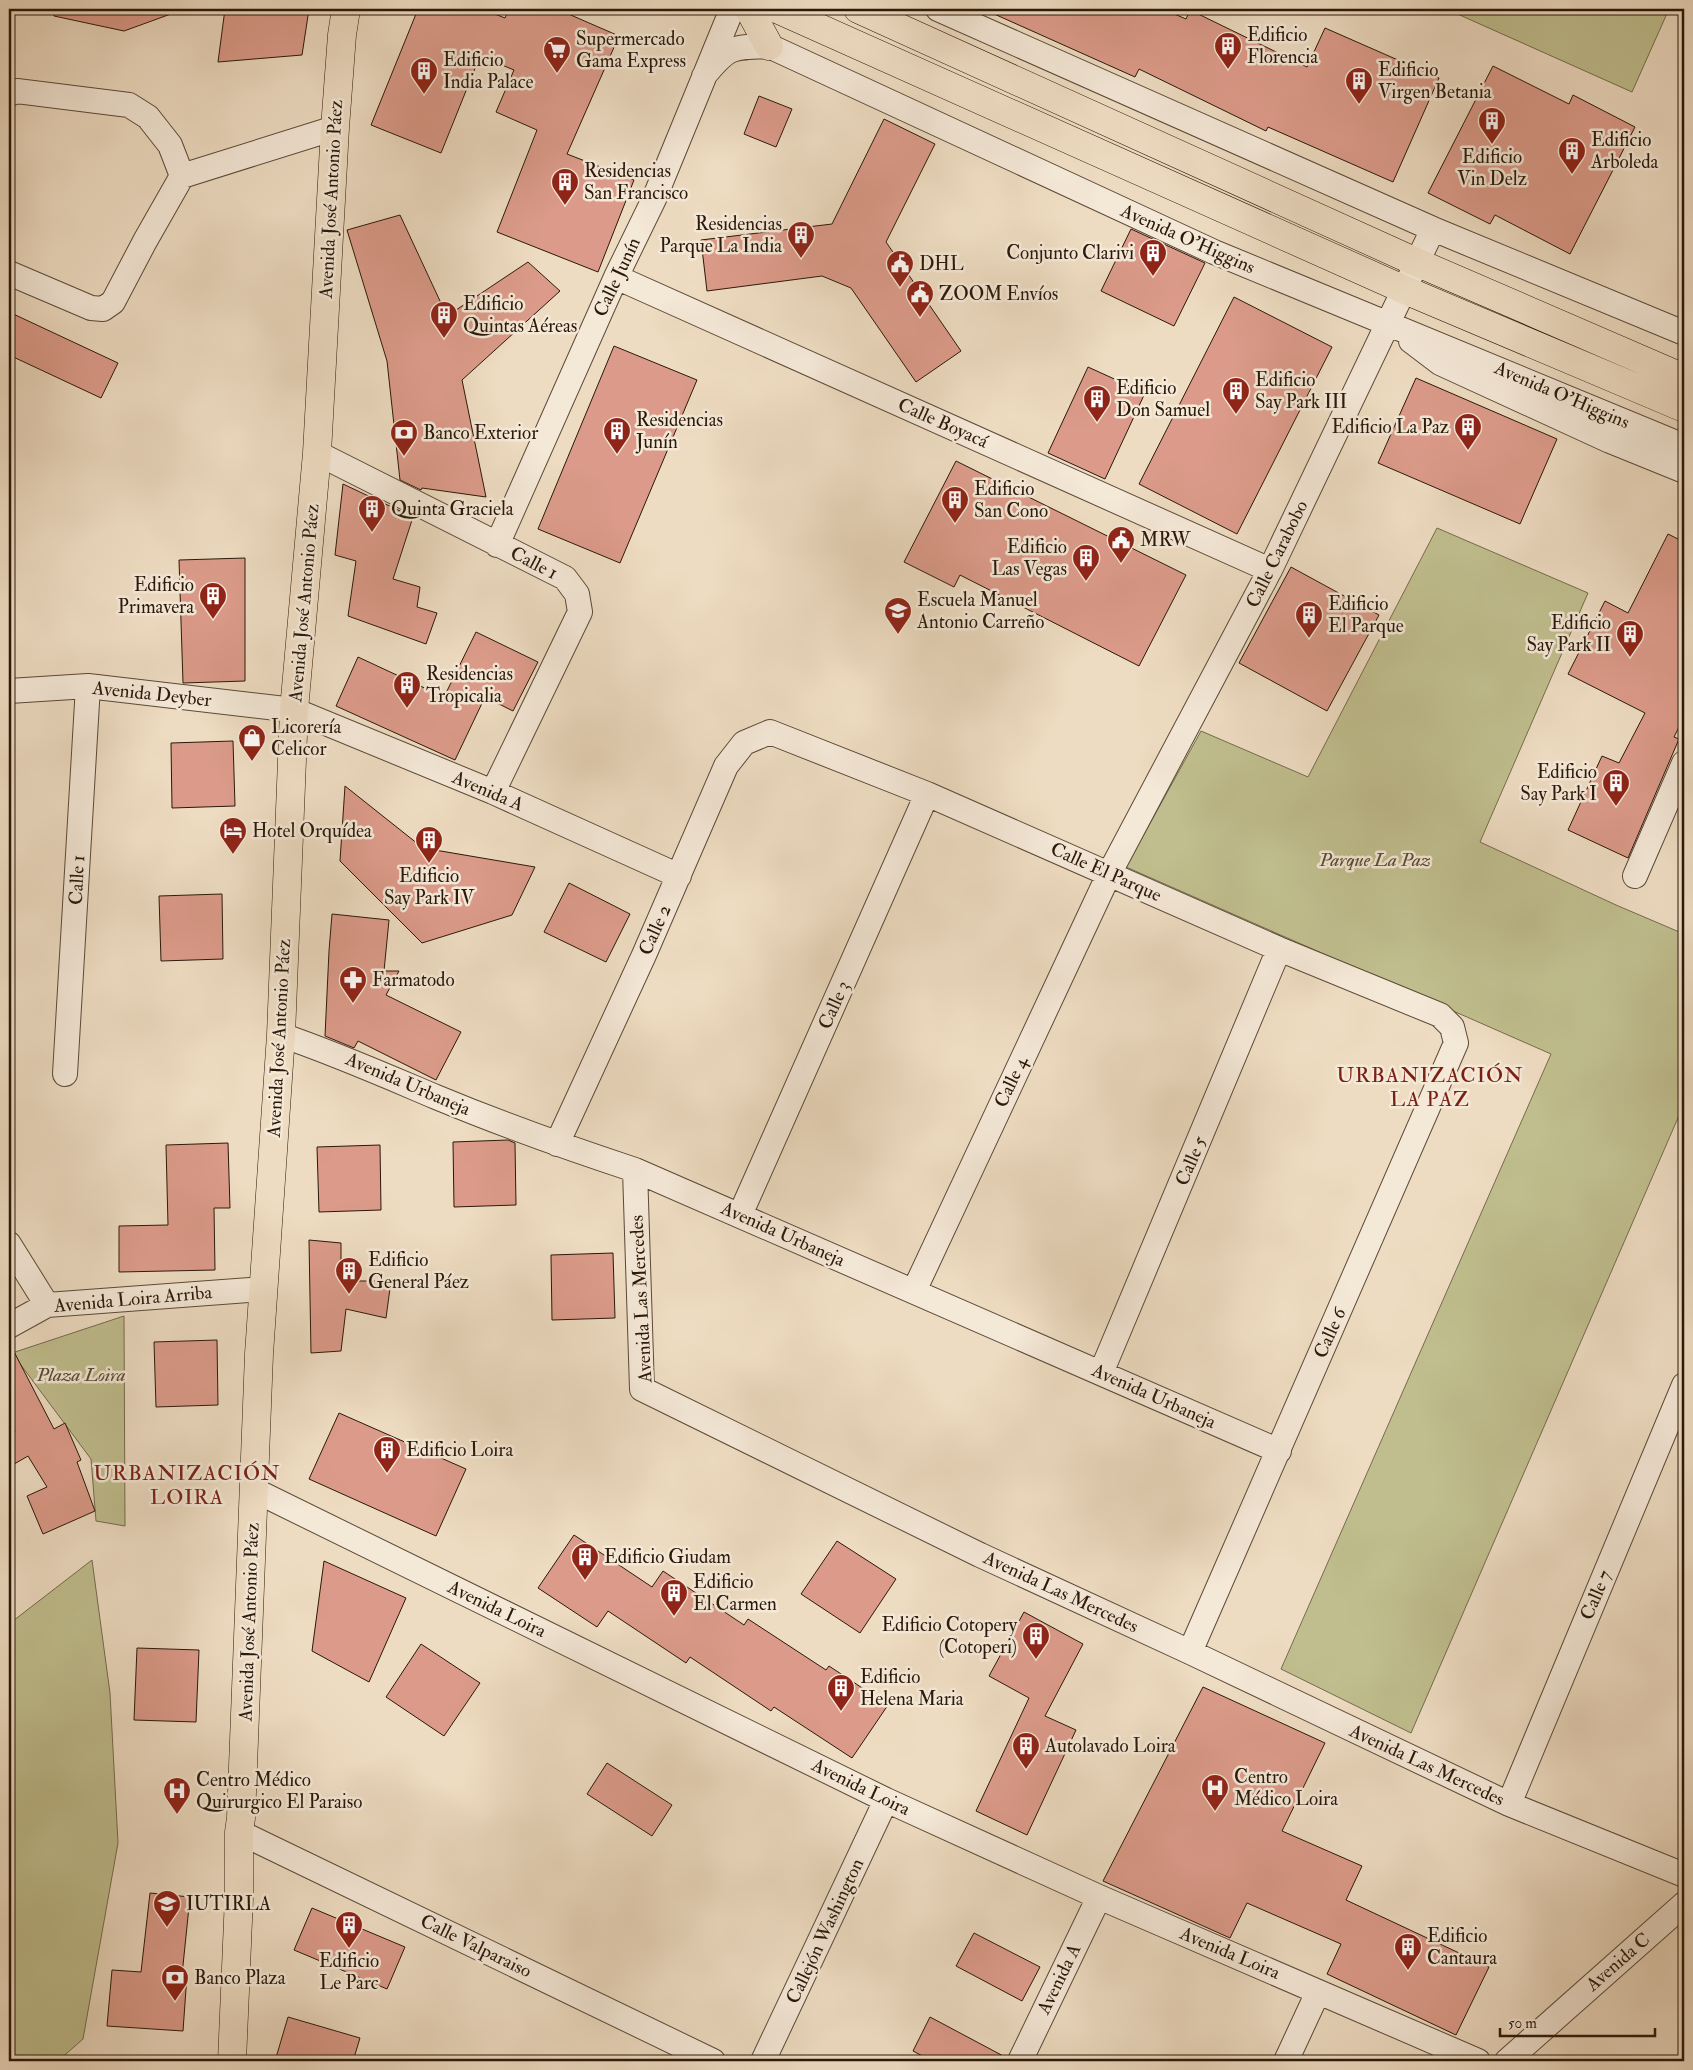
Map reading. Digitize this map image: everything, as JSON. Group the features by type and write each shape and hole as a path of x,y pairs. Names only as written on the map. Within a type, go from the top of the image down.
{"main road":[{"path":"749,9 769,46"},
{"name":"Avenida O'Higgins","path":"777,9 1405,290 1684,408"},
{"path":"858,9 1416,262 1684,378"},
{"name":"Avenida José Antonio Páez","path":"232,2061 239,1897 238,1832 241,1818 259,1354 281,1035 294,710 317,453 335,128 345,10"}],"street":[{"name":"Calle Junín","path":"497,545 616,276 654,199 732,9"},
{"path":"938,9 1433,228 1684,333"},
{"path":"704,76 720,56 730,50 769,46"},
{"name":"Avenida O'Higgins","path":"769,46 1214,252 1684,446"},
{"path":"9,94 17,91 129,105 148,116 170,144 182,176"},
{"path":"9,273 91,308 103,309 113,302 182,176 335,128"},
{"name":"Calle Carabobo","path":"1109,874 1270,570 1433,228"},
{"name":"Calle Boyacá","path":"616,276 1270,570"},
{"path":"1388,323 1440,363 1610,441 1684,471"},
{"name":"Calle 1","path":"317,453 565,578 577,594 580,612 493,792"},
{"name":"Calle 1","path":"65,1074 88,686"},
{"name":"Avenida Deyber","path":"9,691 88,686 294,710"},
{"name":"Avenida A","path":"294,710 493,792 679,876"},
{"name":"Calle El Parque","path":"770,732 927,794 1279,949 1440,1016"},
{"name":"Calle 2","path":"557,1144 679,876 726,766 744,743 770,732"},
{"path":"1636,876 1684,763"},
{"name":"Calle 3","path":"740,1215 927,794"},
{"name":"Calle 4","path":"914,1291 1109,874"},
{"name":"Calle 5","path":"1101,1373 1279,949"},
{"name":"Calle 6","path":"1190,1652 1456,1043 1452,1027 1440,1016"},
{"name":"Avenida Urbaneja","path":"281,1035 334,1053 437,1097 557,1144 635,1170 1279,1451"},
{"name":"Avenida Las Mercedes","path":"635,1170 642,1389 980,1555 1190,1652 1509,1804 1683,1871"},
{"path":"9,1244 48,1305"},
{"name":"Avenida Loira Arriba","path":"9,1326 48,1305 263,1289"},
{"name":"Calle 7","path":"1509,1804 1684,1385"},
{"name":"Avenida Loira","path":"254,1490 886,1800 1099,1897 1478,2061"},
{"name":"Callejón Washington","path":"764,2061 886,1800"},
{"name":"Calle Valparaiso","path":"238,1832 713,2061"},
{"name":"Avenida A","path":"1020,2061 1099,1897"},
{"name":"Avenida C","path":"1507,2061 1684,1904"},
{"path":"1286,2061 1318,1992"}],"green space":[{"path":"1454,9 1669,9 1632,92 1453,12"},
{"name":"Parque La Paz","path":"1437,528 1588,593 1480,842 1616,905 1684,934 1684,1104 1411,1733 1281,1669 1551,1054 1126,867 1201,731 1308,777"},
{"name":"Plaza Loira","path":"124,1316 125,1526 96,1521 91,1459 12,1353"},
{"path":"92,1560 110,1693 118,1843 83,2039 58,2061 9,2061 9,1624"}],"building":[{"path":"55,9 179,9 179,11 124,31 54,16"},
{"path":"225,9 309,9 302,55 218,62"},
{"path":"418,9 482,9 505,18 509,9 557,9 619,36 567,154 634,180 598,272 497,232 537,130 496,112 514,70 480,56 441,153 371,125"},
{"path":"983,9 1163,9 1186,19 1190,10 1307,67 1325,28 1439,78 1393,182 1268,127 1266,131 1139,69 1135,77"},
{"path":"1493,66 1569,104 1573,95 1635,127 1570,254 1495,215 1490,224 1428,193"},
{"path":"759,96 792,109 776,147 744,134"},
{"name":"Residencias Parque La India","path":"884,119 935,144 886,242 961,351 916,382 851,288 822,276 707,291 701,240 832,224"},
{"name":"Edificio Quintas Aéreas","path":"400,215 447,316 528,262 560,291 462,380 486,497 422,488 421,490 400,480 387,361 347,230"},
{"name":"Conjunto Clarivi","path":"1131,229 1205,263 1174,326 1101,291"},
{"name":"Edificio Say Park III","path":"1234,297 1332,347 1237,534 1139,484"},
{"path":"9,312 118,363 101,398 9,355"},
{"name":"Residencias Junín","path":"614,346 697,380 620,563 538,529"},
{"name":"Edificio Don Samuel","path":"1088,367 1145,393 1105,479 1048,453"},
{"name":"Edificio La Paz","path":"1416,378 1557,439 1520,524 1378,463"},
{"name":"Edificio Las Vegas","path":"956,461 1186,575 1139,666 960,575 954,587 904,562"},
{"path":"343,484 413,517 393,579 420,587 417,607 437,613 426,644 348,616 356,561 335,555"},
{"path":"1668,534 1684,542 1684,717 1674,737 1679,739 1628,858 1568,830 1602,756 1619,763 1645,713 1568,674 1605,601 1628,613"},
{"name":"Edificio Primavera","path":"245,558 245,681 183,683 179,560"},
{"name":"Edificio El Parque","path":"1291,567 1379,615 1327,711 1239,663"},
{"name":"Residencias Tropicalia","path":"476,632 538,662 513,711 485,697 455,760 336,706 358,657 444,697"},
{"path":"233,741 235,806 172,808 171,743"},
{"name":"Edificio Say Park IV","path":"345,786 423,848 535,867 512,915 422,943 340,861"},
{"path":"569,883 630,914 606,962 544,932"},
{"path":"222,894 223,959 161,961 159,896"},
{"path":"332,914 389,920 384,971 399,971 386,995 461,1032 436,1080 358,1041 354,1048 325,1036"},
{"path":"508,1140 515,1143 516,1205 454,1207 453,1142"},
{"path":"228,1143 230,1208 214,1208 215,1270 119,1272 119,1226 168,1225 166,1145"},
{"path":"380,1145 381,1210 319,1212 317,1147"},
{"name":"Edificio General Páez","path":"309,1240 341,1243 341,1281 391,1281 386,1318 346,1309 341,1351 311,1353"},
{"path":"613,1253 615,1318 552,1320 551,1255"},
{"path":"217,1340 218,1405 156,1407 154,1342"},
{"path":"9,1342 54,1429 65,1423 81,1460 77,1462 95,1511 43,1534 27,1496 47,1487 28,1456 9,1467 9,1436 15,1432 9,1419"},
{"name":"Edificio Loira","path":"339,1413 466,1469 436,1536 309,1479"},
{"path":"574,1535 652,1587 663,1571 744,1625 748,1619 826,1670 829,1666 888,1705 852,1758 774,1707 771,1711 690,1657 686,1663 608,1611 597,1627 538,1588"},
{"path":"837,1541 896,1579 860,1633 801,1594"},
{"path":"324,1561 406,1598 369,1682 312,1651"},
{"path":"1024,1612 1083,1644 1045,1716 1076,1730 1027,1835 976,1811 1029,1698 989,1676"},
{"path":"421,1644 480,1683 444,1736 386,1697"},
{"path":"137,1648 199,1650 196,1722 134,1720"},
{"name":"Centro Médico Loira","path":"1203,1687 1325,1743 1282,1831 1362,1866 1346,1900 1489,1967 1456,2035 1327,1974 1341,1944 1247,1903 1230,1938 1103,1881"},
{"path":"607,1763 672,1805 652,1836 587,1794"},
{"path":"150,1893 190,1897 182,1975 187,1975 183,2031 107,2026 112,1970 141,1972"},
{"name":"Edificio Le Parc","path":"312,1908 405,1947 387,1989 294,1950"},
{"path":"974,1933 1040,1967 1022,2001 956,1966"},
{"path":"288,2017 360,2038 353,2061 275,2061"},
{"path":"930,2017 1007,2058 1006,2061 932,2061 913,2051"}],"place":[{"name":"Edificio Florencia","path":"1228,70"},
{"name":"Supermercado Gama Express","path":"557,74"},
{"name":"Edificio India Palace","path":"424,95"},
{"name":"Edificio Virgen Betania","path":"1359,105"},
{"name":"Edificio Vin Delz","path":"1492,145"},
{"name":"Edificio Arboleda","path":"1572,175"},
{"name":"Residencias San Francisco","path":"565,206"},
{"name":"Residencias Parque La India","path":"801,259"},
{"name":"Conjunto Clarivi","path":"1153,277"},
{"name":"DHL","path":"900,288"},
{"name":"ZOOM Envíos","path":"920,318"},
{"name":"Edificio Quintas Aéreas","path":"444,339"},
{"name":"Edificio Say Park III","path":"1236,415"},
{"name":"Edificio Don Samuel","path":"1097,423"},
{"name":"Edificio La Paz","path":"1468,451"},
{"name":"Residencias Junín","path":"617,455"},
{"name":"Banco Exterior","path":"404,457"},
{"name":"Edificio San Cono","path":"955,524"},
{"name":"Quinta Graciela","path":"372,533"},
{"name":"MRW","path":"1121,564"},
{"name":"Edificio Las Vegas","path":"1086,582"},
{"name":"Edificio Primavera","path":"213,620"},
{"name":"Escuela Manuel Antonio Carreño","path":"898,635"},
{"name":"Edificio El Parque","path":"1309,639"},
{"name":"Edificio Say Park II","path":"1630,658"},
{"name":"Residencias Tropicalia","path":"407,709"},
{"name":"Licorería Celicor","path":"252,762"},
{"name":"Edificio Say Park I","path":"1616,807"},
{"name":"Hotel Orquídea","path":"233,855"},
{"name":"Edificio Say Park IV","path":"429,864"},
{"name":"Farmatodo","path":"353,1004"},
{"name":"Edificio General Páez","path":"349,1295"},
{"name":"Edificio Loira","path":"387,1474"},
{"name":"Edificio Giudam","path":"585,1581"},
{"name":"Edificio El Carmen","path":"674,1617"},
{"name":"Edificio Cotopery (Cotoperi)","path":"1036,1660"},
{"name":"Edificio Helena Maria","path":"841,1712"},
{"name":"Autolavado Loira","path":"1026,1770"},
{"name":"Centro Médico Loira","path":"1215,1812"},
{"name":"Centro Médico Quirurgico El Paraiso","path":"177,1815"},
{"name":"IUTIRLA","path":"167,1928"},
{"name":"Edificio Le Parc","path":"349,1949"},
{"name":"Edificio Cantaura","path":"1408,1971"},
{"name":"Banco Plaza","path":"175,2002"}],"district":[{"name":"URBANIZACIÓN LA PAZ","path":"1430,1087"},
{"name":"URBANIZACIÓN LOIRA","path":"187,1485"}]}
